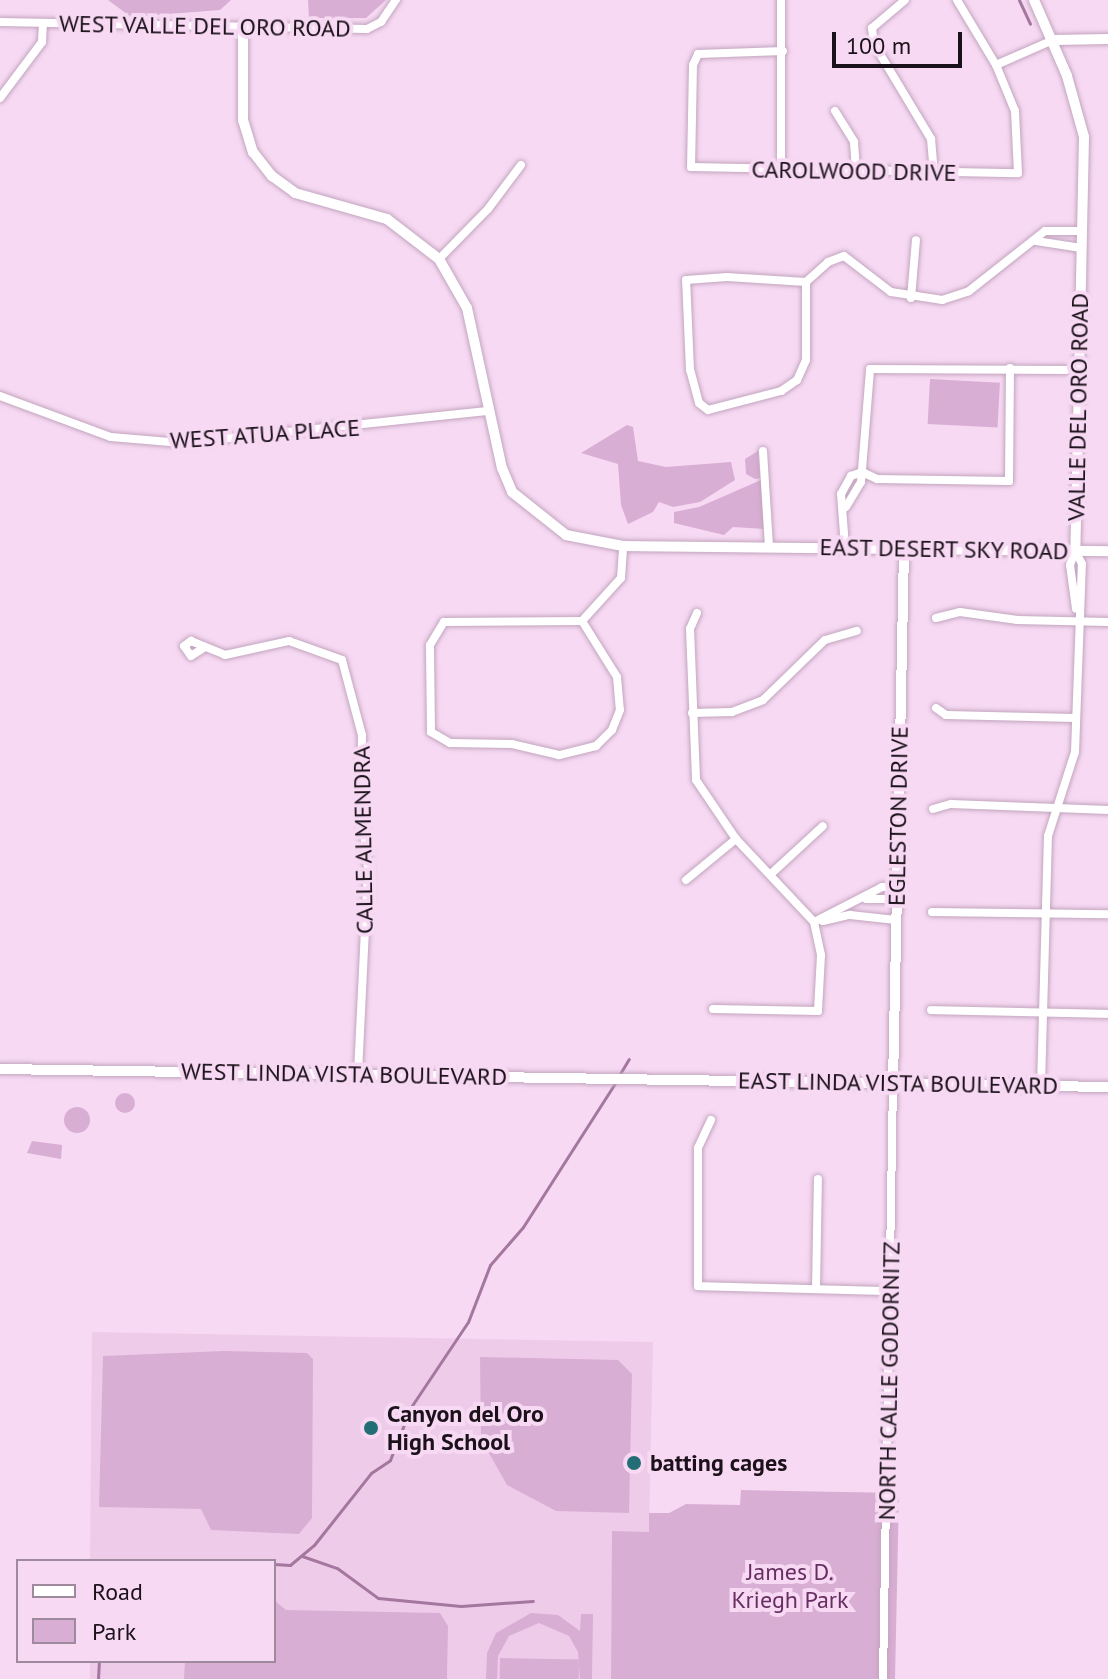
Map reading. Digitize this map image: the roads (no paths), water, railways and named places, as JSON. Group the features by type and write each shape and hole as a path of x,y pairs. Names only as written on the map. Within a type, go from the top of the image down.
{"street":[{"name":"WEST VALLE DEL ORO ROAD","path":"0,22 367,29 381,22 396,0"},
{"path":"781,0 781,170"},
{"path":"905,0 870,27 874,44 931,139 934,171"},
{"path":"957,0 996,65 1053,40 1108,39"},
{"path":"1034,0 1053,40 1084,137 1081,248 1036,241"},
{"path":"0,98 42,42 43,23"},
{"name":"EAST DESERT SKY ROAD","path":"243,26 243,120 261,163 306,198 358,209 399,225 439,259 467,308 502,468 512,492 566,535 623,546 1108,551"},
{"name":"CAROLWOOD DRIVE","path":"783,51 697,52 693,65 691,167 1018,173 1015,111 996,65"},
{"path":"835,111 854,142 856,170"},
{"path":"439,259 480,219 521,165"},
{"path":"806,282 806,360 797,380 781,391 715,410 702,407 690,370 686,280 727,277 806,282 844,256 881,286 911,298 942,300 969,291 1045,231 1081,231"},
{"path":"911,298 916,240"},
{"name":"VALLE DEL ORO ROAD","path":"1075,550 1081,248"},
{"path":"845,547 846,507 841,494 851,476 862,472 877,479 1009,481 1010,368"},
{"path":"862,472 870,369 1066,370"},
{"name":"WEST ATUA PLACE","path":"0,396 111,437 182,443 489,411"},
{"path":"763,451 775,547"},
{"path":"582,621 617,677 620,710 612,730 596,746 559,755 512,744 450,743 431,732 430,645 444,622 582,621 621,578 623,546"},
{"name":"EGLESTON DRIVE","path":"893,1084 904,548"},
{"path":"1041,1086 1048,836 1074,759 1076,609 1082,564 1075,550"},
{"path":"936,618 960,612 1108,622"},
{"path":"697,613 690,629 696,780 736,839 772,873 814,922 821,955 818,1011 713,1009"},
{"path":"692,713 732,712 763,700 825,640 857,631"},
{"name":"CALLE ALMENDRA","path":"202,649 225,655 289,641 342,660 362,735 361,806 368,868 358,1075"},
{"path":"936,708 946,715 1075,718"},
{"path":"933,809 951,804 1108,810"},
{"path":"772,873 823,826"},
{"path":"686,880 736,839"},
{"path":"814,922 866,899 882,887 897,886"},
{"path":"866,899 896,899"},
{"path":"866,899 873,917"},
{"path":"932,912 1108,914"},
{"path":"814,922 873,917 896,920"},
{"path":"931,1010 1108,1014"},
{"name":"WEST LINDA VISTA BOULEVARD","path":"0,1069 687,1080"},
{"name":"EAST LINDA VISTA BOULEVARD","path":"687,1080 1108,1087"},
{"name":"NORTH CALLE GODORNITZ","path":"883,1679 893,1084"},
{"path":"711,1120 698,1148 698,1286 890,1291"},
{"path":"816,1289 818,1179"}],"waterway":[{"path":"1019,0 1030,24"},
{"path":"618,1077 629,1059"},
{"path":"276,1564 290,1565 314,1545 371,1473 390,1460 411,1407 468,1322 490,1265 523,1227 615,1083"},
{"path":"302,1556 337,1568 378,1598 461,1606 533,1601"},
{"path":"98,1679 99,1663"}],"place":[{"name":"Canyon del Oro High School","path":"371,1428"},
{"name":"batting cages","path":"634,1463"}],"park label":[{"name":"James D. Kriegh Park","path":"790,1586"}]}
